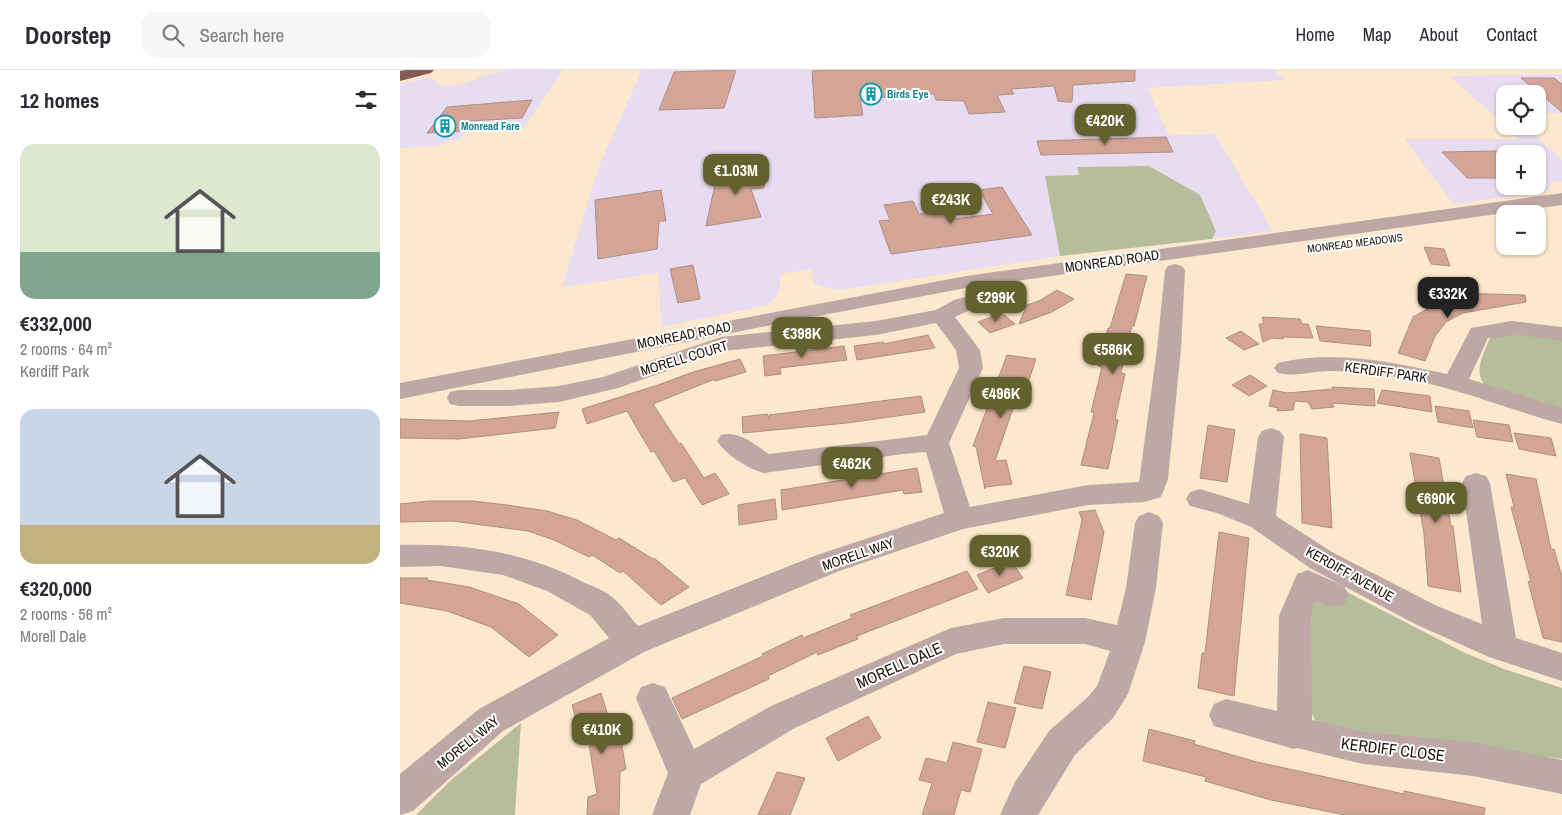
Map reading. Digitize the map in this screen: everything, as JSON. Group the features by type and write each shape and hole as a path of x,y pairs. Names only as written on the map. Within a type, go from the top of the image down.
{"highway":[{"path":"400,76 426,70"}],"street":[{"name":"MONREAD ROAD","path":"400,391 966,282 1339,237 1562,199"},
{"path":"1546,219 1562,217"},
{"name":"MONREAD MEADOWS","path":"1206,263 1339,237 1496,225"},
{"name":"MORELL WAY","path":"400,798 491,720 632,642 828,563 960,520 1088,495 1145,492 1151,490 1168,359 1175,270"},
{"name":"MORELL COURT","path":"460,398 510,389 559,394 609,383 720,344 876,328 942,315 962,305 996,295"},
{"path":"942,315 968,350 970,368 936,443 960,520"},
{"path":"1456,382 1479,332 1500,327 1562,334"},
{"name":"KERDIFF PARK","path":"1286,368 1328,364 1384,368 1456,382 1518,404 1562,416"},
{"path":"1261,520 1270,437"},
{"path":"730,441 764,464 903,445 936,443"},
{"path":"1476,483 1501,647"},
{"name":"KERDIFF AVENUE","path":"1200,499 1224,505 1261,520 1322,560 1426,615 1501,647 1562,667"},
{"path":"1019,815 1028,795 1062,743 1101,707 1111,694 1129,642 1141,588 1149,523"},
{"path":"400,556 441,555 506,564 558,583 601,606 632,642"},
{"path":"1294,733 1295,616 1308,582 1333,595"},
{"name":"MORELL DALE","path":"686,772 783,717 951,642 1004,631 1085,631 1129,642"},
{"path":"653,698 686,772 671,815"},
{"name":"KERDIFF CLOSE","path":"1226,715 1294,733 1363,748 1472,758 1562,777"}],"shaded area":[{"path":"506,70 563,70 524,128 467,131 460,140 446,141 441,146 400,148 400,84 430,77 442,86 459,85 479,77"},
{"path":"642,70 1274,70 1285,80 1147,88 1169,135 1038,139 1060,256 847,289 832,289 814,283 811,269 780,274 780,289 776,298 766,305 661,327 659,273 562,287 599,166"},
{"path":"1562,74 1562,113 1546,113 1546,85 1496,85 1496,118 1450,76"},
{"path":"1215,134 1273,231 1212,239 1217,230 1198,195 1077,168 1079,175 1045,176 1038,139"},
{"path":"1514,135 1535,135 1546,145 1496,145 1496,195 1519,195 1453,204 1405,139 1518,139"},
{"path":"1546,145 1562,160 1562,181 1551,182 1549,191 1546,191"}],"green space":[{"path":"1149,166 1200,195 1216,231 1212,239 1060,256 1045,176 1079,175 1077,167"},
{"path":"1505,331 1562,337 1562,409 1487,388 1480,376 1480,363 1490,338"},
{"path":"1345,591 1463,652 1504,669 1562,688 1562,759 1336,730 1316,722 1309,708 1308,620 1318,597"},
{"path":"521,723 515,815 416,815 451,780"}],"building":[{"path":"736,70 724,108 659,110 674,72"},
{"name":"Birds Eye","path":"1135,70 1135,81 1073,85 1072,102 1058,101 1054,86 1011,89 1014,94 997,95 1005,112 969,114 964,101 936,100 934,94 860,99 863,115 815,118 812,71"},
{"path":"1521,78 1554,78 1562,84 1562,112 1546,99 1546,85 1529,85"},
{"path":"532,100 522,118 468,121 462,131 427,133 447,107"},
{"path":"1166,137 1173,152 1041,155 1037,141"},
{"path":"1496,151 1496,178 1467,178 1442,152"},
{"path":"767,167 764,188 751,189 761,217 706,226 717,175 736,174 737,168"},
{"path":"1002,187 1032,235 891,254 879,221 890,220 884,205 913,201 919,214 943,211 948,220 993,214 979,190"},
{"path":"661,190 666,221 659,221 657,249 598,259 595,200"},
{"path":"1424,247 1444,249 1450,266 1431,264"},
{"path":"693,265 700,299 678,303 670,269"},
{"path":"1126,274 1147,276 1134,326 1132,326 1121,373 1125,374 1115,419 1118,420 1108,469 1081,465 1094,413 1091,412 1102,367 1098,366"},
{"path":"1057,290 1074,299 1052,312 1019,324 1027,305 1039,301"},
{"path":"1456,293 1525,295 1526,302 1463,313 1446,322 1435,336 1425,361 1398,353 1413,317"},
{"path":"1002,313 1015,324 990,333 978,322"},
{"path":"1262,317 1300,319 1302,324 1308,324 1313,338 1283,337 1283,339 1272,338 1263,342 1259,324 1264,324"},
{"path":"1316,326 1370,331 1371,346 1320,341"},
{"path":"1241,331 1259,344 1244,350 1226,338"},
{"path":"928,335 935,348 857,360 854,346 884,342 884,344"},
{"path":"844,346 847,360 780,368 781,374 765,376 763,356"},
{"path":"1007,355 1036,359 1028,383 1022,382 995,461 1006,460 1012,484 985,487 985,489 976,447 973,446"},
{"path":"740,359 746,372 715,381 715,379 653,404 704,478 715,473 729,494 702,505 685,478 673,482 654,451 651,452 627,411 587,424 582,409 693,372"},
{"path":"1250,375 1267,386 1249,396 1232,385"},
{"path":"1332,387 1374,389 1375,406 1332,403 1334,407 1312,409 1308,402 1295,401 1293,410 1277,411 1278,408 1269,406 1273,390 1287,393 1333,389"},
{"path":"1382,390 1430,396 1432,412 1377,403"},
{"path":"921,396 925,412 847,423 743,433 742,417 767,414 769,419 769,415"},
{"path":"1435,406 1469,411 1473,428 1438,422"},
{"path":"559,412 555,428 459,439 400,438 400,419 469,421"},
{"path":"1473,420 1509,425 1513,442 1477,437"},
{"path":"1208,425 1235,430 1227,482 1200,478"},
{"path":"1514,433 1551,438 1556,456 1519,449"},
{"path":"1300,434 1327,438 1332,528 1302,523"},
{"path":"1410,453 1439,458 1451,526 1453,526 1461,592 1428,586 1424,534"},
{"path":"917,468 922,492 904,494 903,490 782,510 781,490"},
{"path":"1506,474 1536,479 1551,549 1554,549 1562,577 1562,642 1543,638 1528,581 1531,582 1511,507 1514,507"},
{"path":"775,499 777,519 739,525 738,505"},
{"path":"429,501 473,501 507,505 547,511 577,520 616,540 619,538 654,558 689,587 661,605 623,571 620,573 592,555 589,557 554,540 528,531 452,521 400,522 400,504"},
{"path":"1095,510 1104,532 1091,600 1066,595 1082,520 1079,512"},
{"path":"1219,532 1249,538 1234,696 1198,688 1202,653 1205,653"},
{"path":"1011,561 1023,578 988,593 977,575"},
{"path":"967,571 978,589 857,636 858,639 818,655 817,652 768,676 769,679 682,719 672,698 763,656 762,654 802,635 803,638 852,618 850,615"},
{"path":"400,578 428,578 427,580 469,587 519,604 558,635 529,657 491,627 447,611 400,603"},
{"path":"1024,666 1051,672 1042,709 1014,703"},
{"path":"601,693 613,732 619,730 626,769 620,772 619,815 587,815 588,797 597,794 588,738 582,741 572,705"},
{"path":"988,702 1016,708 1005,748 977,742"},
{"path":"868,716 881,738 838,761 826,738"},
{"path":"1149,729 1195,741 1194,744 1257,762 1404,794 1404,791 1485,808 1484,815 1345,815 1271,800 1205,781 1206,777 1143,761"},
{"path":"953,742 982,749 970,792 961,790 954,815 922,815 932,783 919,780 926,758 947,763"},
{"path":"777,772 805,778 790,815 758,815"}],"place":[{"name":"Birds Eye","path":"871,94"},
{"name":"Monread Fare","path":"445,126"}]}
